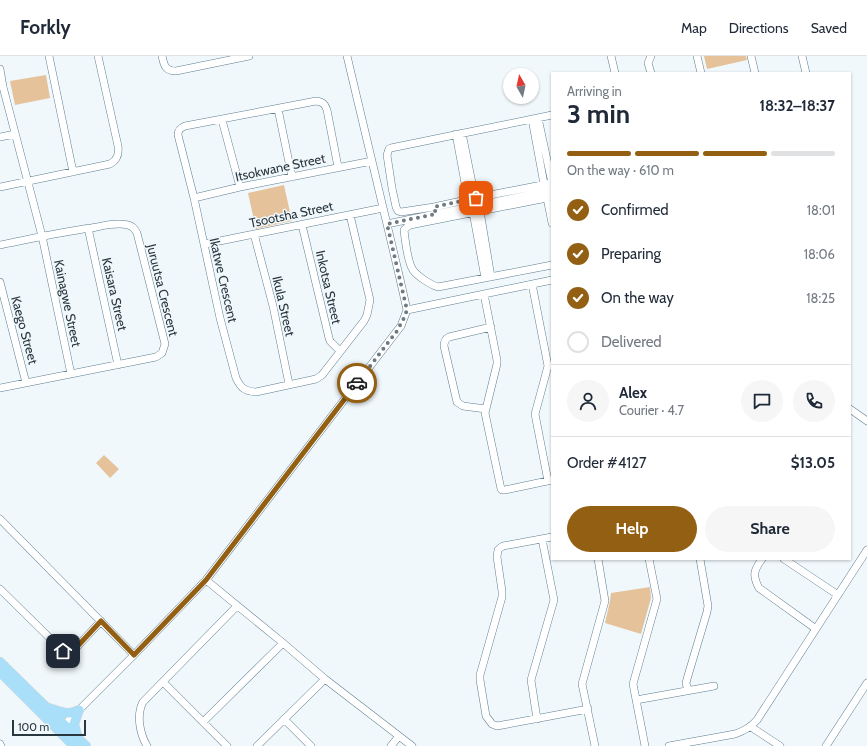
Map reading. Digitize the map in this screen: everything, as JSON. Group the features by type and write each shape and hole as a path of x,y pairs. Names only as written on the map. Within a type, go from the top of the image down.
{"main road":[{"path":"0,662 46,706 62,727"},
{"path":"0,672 62,727 76,742 86,746"},
{"path":"46,706 66,713 73,713 79,710"},
{"path":"76,742 74,724 79,710"}],"street":[{"path":"49,56 73,172"},
{"path":"0,187 110,164 115,160 119,154 118,146 98,56"},
{"path":"162,56 166,68 172,71 212,60 250,56"},
{"path":"62,727 206,580 397,331 404,318 407,310 347,56"},
{"path":"611,56 615,72"},
{"path":"651,56 648,63 651,72"},
{"path":"697,56 701,72"},
{"path":"751,56 755,72"},
{"path":"802,56 806,72"},
{"name":"Kainagwe Street","path":"0,69 2,87 42,236 71,374"},
{"name":"Ikatwe Crescent","path":"338,167 327,110 321,101 185,126 178,132 220,318 236,378 239,385 243,389 256,392 316,379 322,375 364,320 367,315 370,300 350,215"},
{"path":"278,109 292,177"},
{"path":"535,118 549,183 476,211 435,214 398,211 392,188 388,159 389,149 391,148 535,118 551,115"},
{"path":"222,120 240,187"},
{"path":"0,137 15,134"},
{"path":"459,134 472,199"},
{"name":"Itsokwane Street","path":"194,198 240,187 372,161"},
{"path":"387,224 551,190"},
{"path":"551,210 550,198 472,199 410,225 405,228 404,233 412,270 438,287 551,265"},
{"name":"Tsootsha Street","path":"204,244 383,208"},
{"path":"476,211 488,278"},
{"name":"Juruutsa Crescent","path":"0,245 42,236 110,225 125,225 134,228 137,233 165,344 162,352 156,357 0,388"},
{"name":"Inkotsa Street","path":"302,225 328,338 340,351"},
{"name":"Kaisara Street","path":"88,228 118,365"},
{"name":"Ikula Street","path":"254,234 273,306 289,384"},
{"path":"407,310 551,280"},
{"name":"Kaego Street","path":"0,282 26,383"},
{"path":"484,294 497,357 497,364 485,418 502,490 505,490 550,481 535,414 548,366 532,284"},
{"path":"486,409 463,406 457,402 444,343 449,337 491,327"},
{"path":"851,410 867,421"},
{"path":"0,519 134,655"},
{"path":"551,537 503,546 498,550 497,557 502,594 480,675 486,716 492,724 497,726 588,709"},
{"path":"537,718 531,680 554,600 542,539"},
{"path":"669,746 708,742 735,734 751,726 757,720 867,550"},
{"path":"595,746 582,684 605,601 598,560"},
{"path":"645,746 633,688 633,681 657,599 649,560"},
{"path":"688,691 686,681 708,606 700,560"},
{"path":"761,560 754,572 759,588 816,629"},
{"path":"786,560 838,595"},
{"path":"206,580 325,679 412,746"},
{"path":"0,589 63,651 68,652 74,650 101,621"},
{"path":"147,746 142,736 139,712 143,702 238,606"},
{"path":"202,722 283,643"},
{"path":"257,746 325,679"},
{"path":"163,682 227,746"},
{"path":"826,746 867,683"},
{"path":"636,700 714,686"},
{"path":"284,719 311,746"},
{"path":"751,726 778,745"},
{"path":"391,746 399,736"}],"shaded area":[{"path":"704,56 746,56 747,60 707,69"},
{"path":"46,75 50,98 15,105 10,81"},
{"path":"284,185 292,221 256,229 248,193"},
{"path":"104,455 119,469 110,478 96,463"},
{"path":"650,587 651,598 641,634 605,623 611,593"}],"way so far":[{"path":"357,383 401,326 407,310 387,224 436,214 434,207 476,198"}],"route":[{"path":"63,651 68,652 74,650 101,621 134,655 206,580 357,383"}]}
